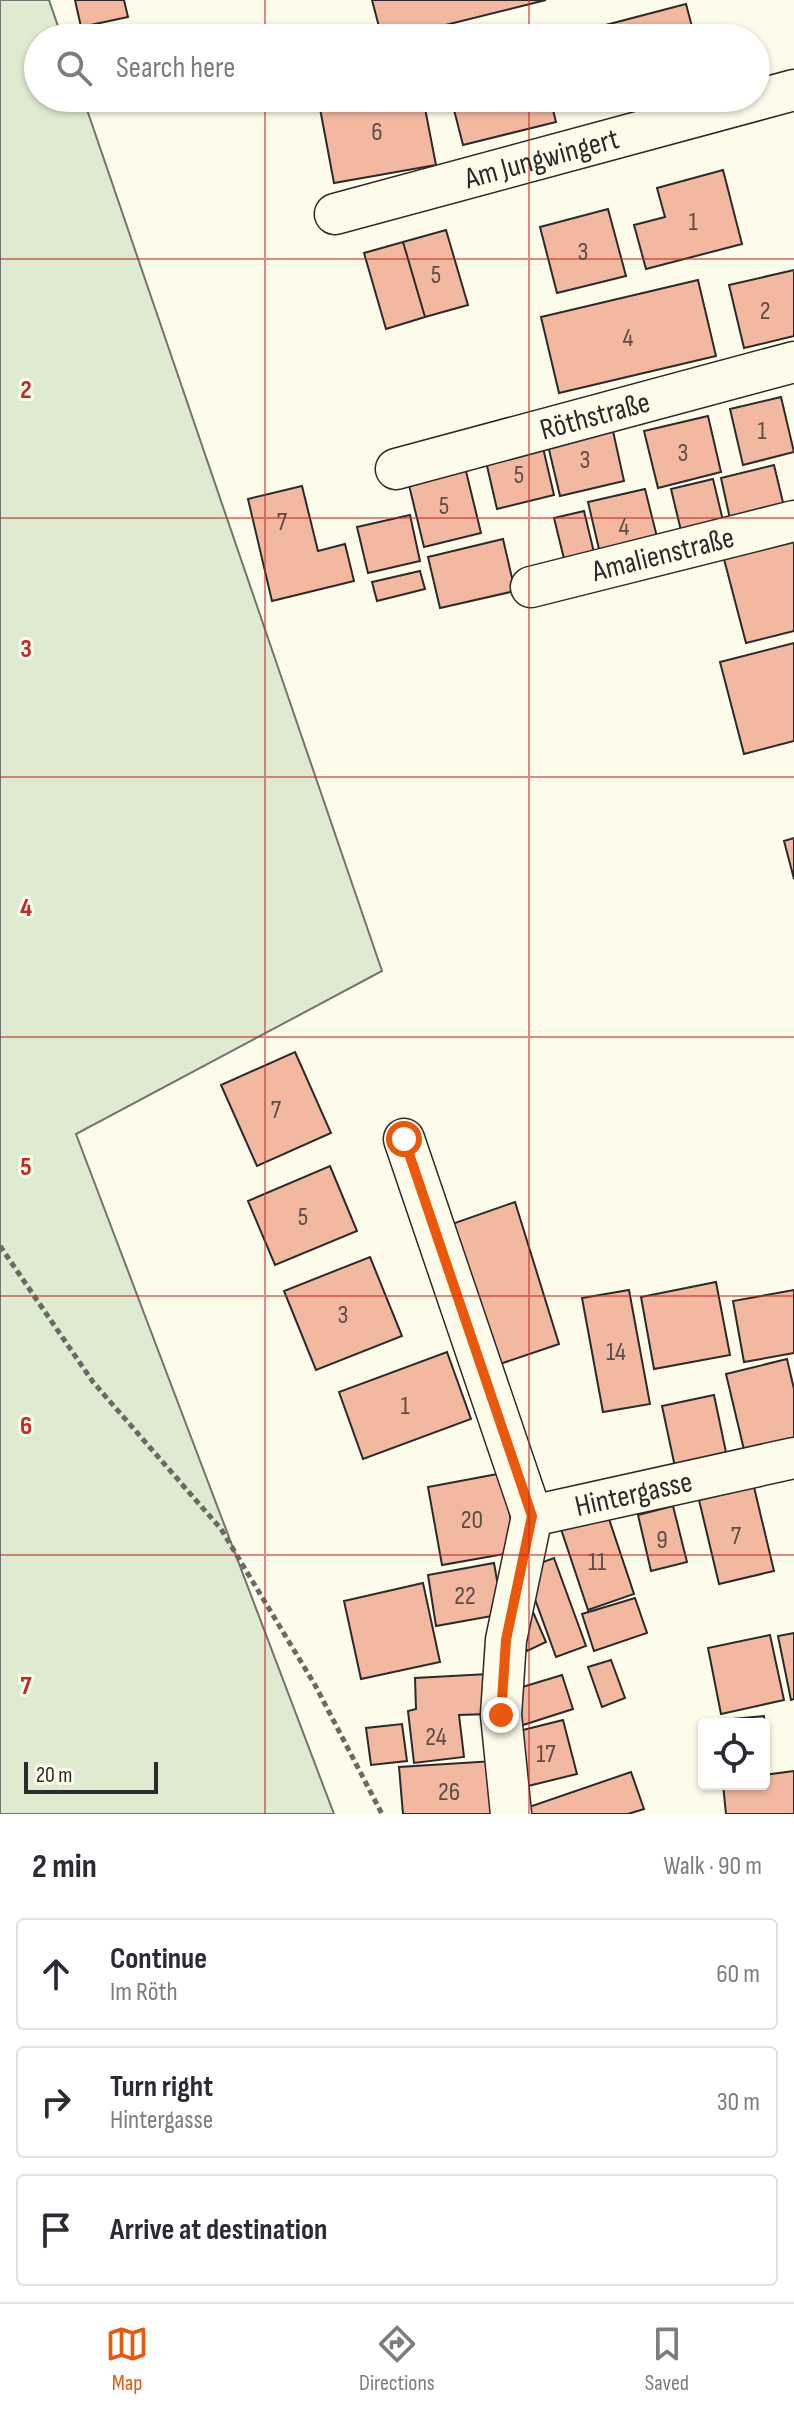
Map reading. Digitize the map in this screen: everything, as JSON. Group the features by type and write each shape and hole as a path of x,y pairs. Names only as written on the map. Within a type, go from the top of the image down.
{"street":[{"name":"Am Jungwingert","path":"770,96 794,90"},
{"name":"Am Jungwingert","path":"335,214 713,112"},
{"name":"Röthstraße","path":"396,469 794,362"},
{"name":"Amalienstraße","path":"531,587 794,521"},
{"path":"404,1139 532,1516"},
{"name":"Hintergasse","path":"511,1814 501,1715 506,1640 532,1516 794,1458"}],"path":[{"path":"0,1246 93,1382 221,1529 315,1685 382,1814"}],"green space":[{"path":"0,0 49,0 57,24 24,24 24,112 88,112 382,971 76,1134 334,1814 0,1814"}],"building":[{"path":"75,0 124,0 128,17 80,24"},
{"path":"372,0 546,0 449,24 378,24"},
{"path":"686,4 691,24 609,24"},
{"path":"321,112 426,112 436,165 334,183"},
{"path":"455,112 554,112 556,122 463,145"},
{"path":"723,170 742,244 646,269 634,225 665,217 657,188"},
{"path":"608,209 626,276 557,293 540,227"},
{"path":"446,230 468,305 425,317 403,242"},
{"path":"403,242 425,317 386,329 364,253"},
{"path":"794,270 794,336 744,348 729,285"},
{"path":"698,280 716,356 559,393 541,317"},
{"path":"781,397 794,452 743,465 730,409"},
{"path":"708,416 721,472 658,488 644,431"},
{"path":"611,422 624,481 560,496 546,437"},
{"path":"541,439 554,495 497,509 484,453"},
{"path":"464,463 481,533 424,547 407,477"},
{"path":"774,465 786,515 732,528 721,478"},
{"path":"713,479 725,529 683,539 671,489"},
{"path":"302,486 318,551 345,544 354,581 272,601 248,499"},
{"path":"645,489 660,549 602,562 588,502"},
{"path":"584,511 598,569 568,575 554,518"},
{"path":"410,515 420,561 368,573 357,527"},
{"path":"794,524 794,631 746,643 720,544"},
{"path":"503,539 515,591 440,608 428,557"},
{"path":"420,571 425,589 377,601 372,582"},
{"path":"794,643 794,741 744,754 720,662"},
{"path":"794,838 794,879 784,841"},
{"path":"295,1052 331,1133 257,1166 221,1085"},
{"path":"330,1166 357,1231 275,1265 248,1201"},
{"path":"515,1202 559,1344 494,1366 449,1225"},
{"path":"370,1257 402,1336 316,1370 284,1291"},
{"path":"716,1282 730,1355 654,1369 641,1297"},
{"path":"629,1290 650,1404 603,1412 582,1298"},
{"path":"794,1290 794,1353 744,1362 733,1301"},
{"path":"447,1352 471,1419 363,1459 339,1392"},
{"path":"787,1359 794,1389 794,1443 745,1454 726,1374"},
{"path":"714,1395 727,1457 675,1467 662,1406"},
{"path":"503,1473 516,1552 442,1565 428,1487"},
{"path":"754,1487 774,1571 719,1584 699,1500"},
{"path":"673,1506 687,1562 651,1571 638,1515"},
{"path":"607,1513 634,1594 588,1610 561,1529"},
{"path":"554,1558 586,1646 556,1657 524,1569"},
{"path":"494,1563 503,1614 436,1626 428,1575"},
{"path":"423,1583 440,1662 361,1679 344,1601"},
{"path":"635,1598 647,1633 594,1651 582,1614"},
{"path":"533,1612 546,1642 527,1651 513,1620"},
{"path":"794,1633 794,1699 791,1700 778,1636"},
{"path":"770,1635 784,1700 721,1714 708,1648"},
{"path":"611,1660 625,1698 602,1707 588,1667"},
{"path":"488,1674 490,1714 459,1715 464,1757 414,1763 408,1711 416,1709 415,1678"},
{"path":"562,1675 573,1709 520,1726 509,1691"},
{"path":"563,1720 577,1774 528,1786 515,1732"},
{"path":"402,1724 407,1761 371,1765 366,1728"},
{"path":"494,1761 498,1814 403,1814 399,1767"},
{"path":"794,1771 794,1814 726,1814 724,1790 770,1790 770,1774"},
{"path":"631,1772 644,1809 628,1814 527,1814 529,1807"}],"route":[{"path":"404,1139 532,1516 506,1640 501,1715"}]}
